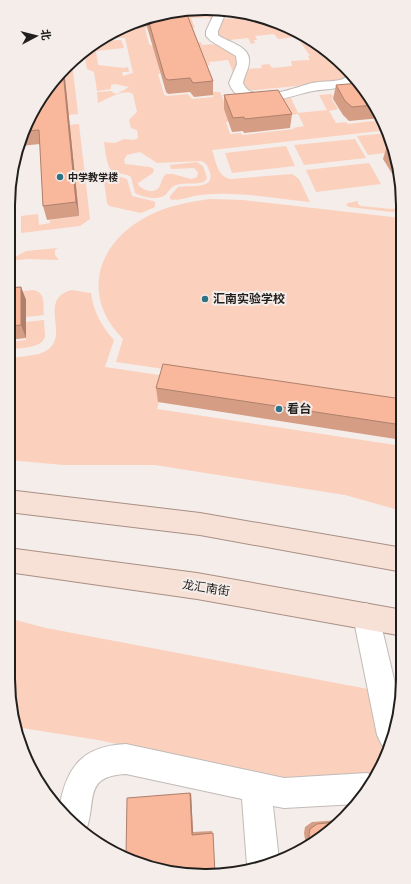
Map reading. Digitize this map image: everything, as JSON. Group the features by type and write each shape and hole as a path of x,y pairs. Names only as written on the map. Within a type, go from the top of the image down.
{"main road":[{"path":"15,502 200,524 396,559"},
{"name":"龙汇南街","path":"15,561 197,586 396,621"}],"lane":[{"path":"219,15 212,31 212,36 242,55 244,60 236,83 238,88 247,94 261,98 281,96 314,87 343,84 349,81"},
{"path":"366,616 390,727"},
{"path":"74,816 76,798 83,778 98,764 108,760 126,759 284,793 361,788"},
{"path":"256,787 263,860"}],"shaded area":[{"path":"193,15 216,15 212,23 209,17 191,18 195,28 164,23 146,25 147,28 145,28 149,44 152,46 201,42 202,45 214,44 224,46 236,55 239,61 234,74 228,60 209,62 210,65 159,70 160,74 158,74 166,96 188,94 192,99 213,97 212,92 220,92 232,121 226,122 230,134 241,133 242,135 294,129 293,128 304,126 298,114 291,115 278,99 291,98 298,113 327,110 319,95 331,94 334,97 331,98 338,109 329,111 336,123 346,122 348,124 376,121 380,131 212,150 220,172 226,178 231,179 292,174 299,179 310,202 227,194 200,195 173,200 170,199 170,196 178,187 200,186 209,182 210,173 206,164 201,161 157,163 140,152 127,155 124,160 125,164 150,167 154,169 153,173 138,183 139,186 145,190 152,191 158,189 166,174 173,174 191,179 197,177 198,172 194,168 171,169 170,165 197,162 203,166 207,178 204,182 176,185 162,197 150,198 142,196 135,193 131,177 113,172 111,170 109,167 104,142 115,143 124,139 134,140 138,138 137,130 131,128 129,120 137,112 133,94 130,92 121,93 98,103 97,92 112,91 113,93 117,94 129,87 115,84 111,85 111,89 97,91 94,72 87,69 85,58 111,41 121,40 124,48 96,51 98,65 124,68 128,67 129,72 122,72 123,76 133,73 125,38 116,38 144,25 156,21"},
{"path":"237,18 255,21 294,37 278,39 274,34 255,36 257,40 254,40 255,43 251,44 248,38 230,40 232,45 219,38 216,32 221,19"},
{"path":"299,40 321,54 348,79 336,82 247,91 242,87 244,69 262,68 261,65 269,64 272,68 292,66 291,61 310,60 308,56 310,56"},
{"path":"73,69 78,114 58,116 63,79"},
{"path":"79,124 90,219 80,226 21,233 21,216 38,214 39,225 50,223 50,220 79,216 68,125"},
{"path":"381,134 389,153 368,155 357,136"},
{"path":"355,139 366,158 304,165 294,145"},
{"path":"286,146 295,166 232,173 225,153"},
{"path":"369,163 381,184 316,192 306,170"},
{"path":"107,173 127,179 132,196 153,201 155,202 155,207 141,213 109,206 107,203 103,174"},
{"path":"210,199 243,200 396,217 396,403 116,362 123,339 110,322 102,305 99,288 100,271 106,255 117,240 131,227 148,216 178,205"},
{"path":"358,201 358,204 361,206 396,208 396,212 349,207 346,205 348,203"},
{"path":"58,248 55,250 55,255 59,260 28,259 15,260 15,257 26,251"},
{"path":"33,290 40,293 44,303 44,315 26,317 26,301 15,296 15,292"},
{"path":"71,290 91,293 99,318 114,340 105,367 166,376 157,409 396,445 396,509 345,495 155,465 64,465 15,461 15,357 39,354 50,348 55,340 56,303 61,295"},
{"path":"44,320 45,336 40,343 35,346 15,349 15,341 26,340 26,322"},
{"path":"15,620 46,628 368,689 375,704 383,746 369,776 361,778 295,782 98,740 21,728 15,691"}],"building":[{"path":"188,16 213,81 193,83 190,78 168,80 165,78 149,23"},
{"name":"中学教学楼","path":"64,78 76,202 43,206 39,130 31,130 47,100"},
{"path":"352,84 367,106 352,107 345,101 336,85"},
{"path":"278,90 292,114 245,119 244,117 233,118 224,95"},
{"path":"15,287 21,287 21,325 15,325"},
{"path":"163,364 396,398 396,424 156,388"},
{"path":"190,793 192,835 213,833 215,869 193,869 156,863 126,851 127,798"},
{"path":"330,823 309,838 310,829 317,824"}],"place":[{"name":"中学教学楼","path":"60,177"},
{"name":"汇南实验学校","path":"205,299"},
{"name":"看台","path":"279,409"}]}
